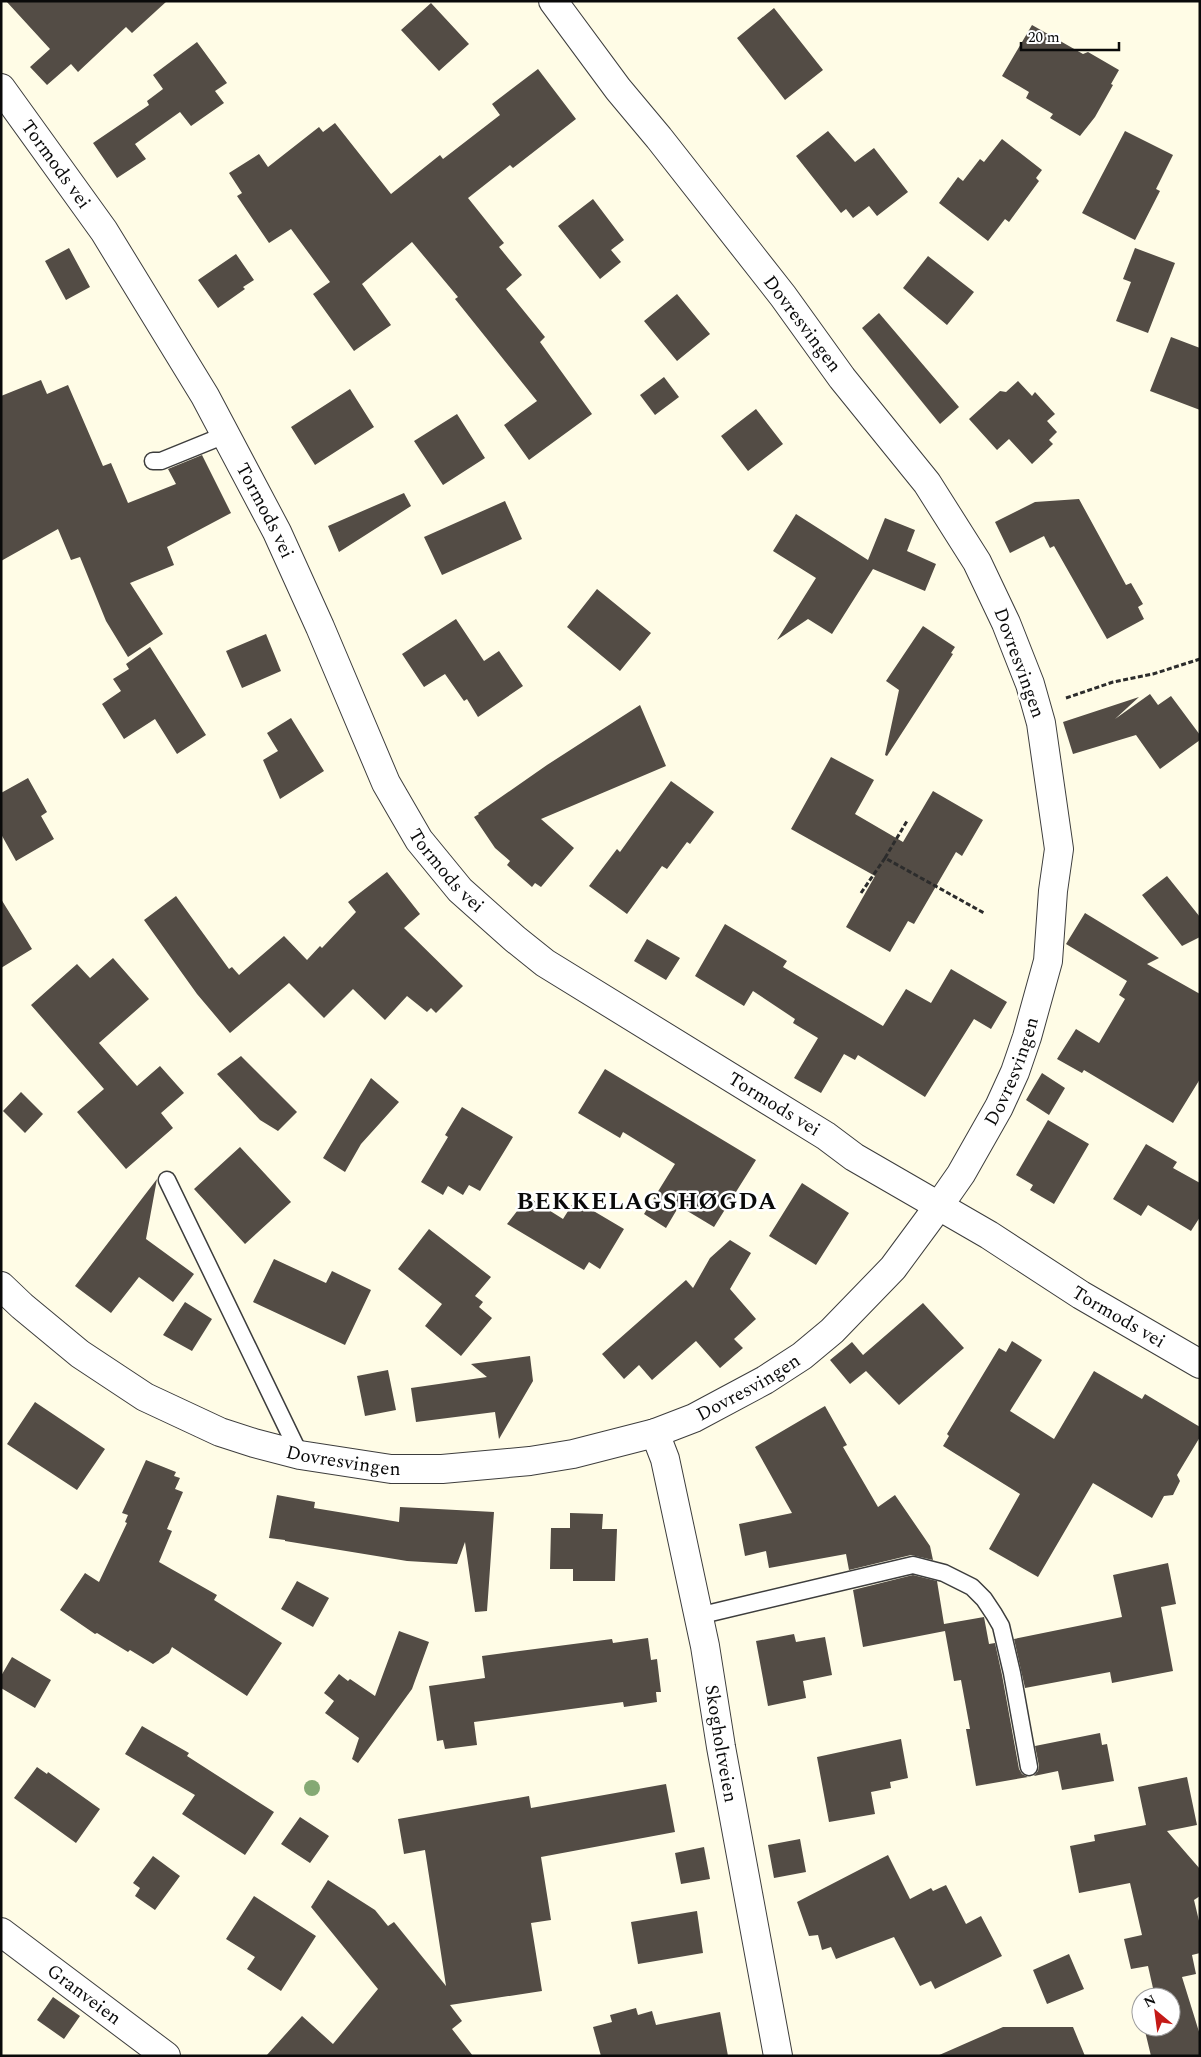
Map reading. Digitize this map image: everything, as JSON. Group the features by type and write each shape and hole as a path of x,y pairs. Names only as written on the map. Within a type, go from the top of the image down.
{"street":[{"name":"Dovresvingen","path":"1,1286 80,1354 145,1397 220,1432 300,1456 391,1469 442,1469 530,1461 573,1454 655,1434 694,1418 764,1380 802,1356 832,1331 893,1268 961,1174 999,1107 1027,1038 1048,962 1053,891 1060,849 1041,724 1030,684 997,602 977,562 927,482 842,378 782,296 659,138 618,89 553,1"},
{"name":"Tormods vei","path":"1,88 104,231 201,389 281,541 320,627 386,783 419,840 460,890 545,964 826,1136 854,1157 989,1236 1081,1296 1200,1364"},
{"name":"Skogholtveien","path":"655,1434 664,1459 705,1646 721,1747 778,2056"},
{"name":"Granveien","path":"1,1932 166,2056"}],"lane":[{"path":"153,461 161,461 225,434"},
{"path":"167,1180 300,1456"},
{"path":"698,1616 913,1566 944,1573 972,1587 984,1599 1001,1626 1012,1673 1029,1767"}],"path":[{"path":"1036,708 1113,682 1153,674 1200,659"},
{"path":"861,893 907,821"},
{"path":"885,858 984,913"}],"building":[{"path":"6,1 167,1 132,33 126,27 78,72 71,64 47,85 30,67 50,49"},
{"path":"431,3 469,44 439,71 401,30"},
{"path":"774,8 823,70 785,100 737,38"},
{"path":"1032,25 1083,54 1088,52 1119,70 1095,117 1080,136 1050,118 1053,114 1026,98 1029,92 1002,76"},
{"path":"197,42 227,83 215,91 224,103 191,126 180,112 135,144 146,159 117,178 93,143 149,105 147,101 163,89 153,75"},
{"path":"538,69 576,119 513,168 510,165 468,198 504,243 499,247 522,275 506,289 545,337 540,342 592,414 529,460 504,425 537,401 455,299 458,297 412,242 362,284 391,325 354,351 313,294 330,282 291,229 269,243 237,196 242,193 229,173 259,154 268,167 319,127 323,132 335,123 391,194 440,155 443,159 500,115 492,104"},
{"path":"828,131 855,162 874,148 908,192 877,216 869,206 853,218 846,209 841,213 796,156"},
{"path":"1125,131 1173,155 1156,189 1160,191 1135,240 1082,213"},
{"path":"1002,139 1042,170 1036,178 1039,181 1009,222 1005,219 988,241 939,203 958,177 963,181 980,159 984,162"},
{"path":"593,199 624,240 611,250 621,262 600,279 558,226"},
{"path":"69,248 90,287 66,300 45,261"},
{"path":"1135,248 1175,263 1148,333 1116,321 1131,282 1123,279"},
{"path":"236,254 254,280 243,287 245,289 218,308 198,280"},
{"path":"928,256 974,292 947,325 903,288"},
{"path":"677,294 710,334 677,361 644,321"},
{"path":"879,313 959,407 940,424 862,328"},
{"path":"1171,337 1200,348 1200,410 1150,391"},
{"path":"664,377 679,397 655,415 640,395"},
{"path":"41,380 47,394 68,385 103,466 111,463 128,503 176,484 168,469 202,455 231,513 167,547 174,565 130,583 163,634 128,657 106,621 80,557 71,560 58,529 1,561 1,396"},
{"path":"1018,381 1032,396 1035,392 1055,414 1047,421 1057,432 1049,440 1053,444 1032,464 1009,439 997,450 969,419 1000,391 1006,392"},
{"path":"350,389 374,427 315,465 291,427"},
{"path":"756,409 783,444 748,471 721,436"},
{"path":"457,414 485,458 443,485 414,441"},
{"path":"404,493 411,506 339,552 328,526"},
{"path":"1079,499 1126,585 1131,583 1143,604 1138,607 1144,619 1107,639 1054,546 1050,548 1044,536 1010,553 995,522 1035,502"},
{"path":"505,501 522,539 442,575 424,537"},
{"path":"796,514 868,560 885,518 915,530 907,551 936,564 925,591 873,569 832,634 808,619 777,640 816,578 773,551"},
{"path":"597,589 651,633 620,671 567,627"},
{"path":"456,619 484,661 499,651 523,686 478,717 467,699 464,701 445,674 424,687 402,654"},
{"path":"923,626 955,647 951,653 953,654 887,756 885,755 899,690 886,681"},
{"path":"266,634 281,671 242,688 226,651"},
{"path":"150,647 206,735 177,754 155,719 124,739 102,704 121,691 113,679 129,669 126,664"},
{"path":"1150,694 1158,705 1171,696 1200,735 1200,740 1160,769 1136,735 1073,754 1063,722 1139,697 1115,719"},
{"path":"640,705 666,766 541,819 574,848 541,887 535,883 532,887 507,865 510,861 495,848 474,817 547,765"},
{"path":"291,718 324,771 280,799 263,760 278,751 267,733"},
{"path":"831,757 874,780 855,814 903,842 933,791 983,820 962,856 956,852 914,924 908,921 890,952 846,927 875,876 791,829"},
{"path":"28,778 47,812 41,816 54,839 16,861 1,834 1,793"},
{"path":"671,781 714,812 690,844 687,842 667,869 662,866 627,914 589,886 617,849 620,852"},
{"path":"387,872 420,914 404,928 463,986 436,1013 431,1008 427,1012 407,996 385,1020 353,989 324,1018 289,983 230,1033 197,994 144,920 176,896 229,969 232,967 239,975 284,936 307,960 320,946 322,948 356,912 348,902"},
{"path":"1167,876 1200,917 1200,937 1182,946 1142,895"},
{"path":"1,899 32,949 1,968"},
{"path":"1085,913 1159,958 1147,964 1200,994 1200,1079 1173,1123 1084,1070 1082,1073 1057,1059 1076,1029 1099,1043 1125,999 1119,995 1127,981 1066,944"},
{"path":"725,924 787,961 783,967 883,1026 906,989 931,1003 951,969 1007,1002 991,1029 974,1019 925,1097 858,1055 855,1060 844,1054 821,1093 794,1078 818,1038 793,1023 795,1019 753,991 744,1006 695,976"},
{"path":"647,939 680,958 666,980 634,961"},
{"path":"113,958 149,999 99,1043 137,1086 160,1066 184,1093 161,1113 173,1128 126,1169 77,1112 104,1089 31,1005 77,964 90,978"},
{"path":"241,1056 297,1112 278,1131 260,1120 217,1074"},
{"path":"605,1069 756,1160 714,1227 679,1206 666,1228 644,1214 675,1164 623,1132 620,1138 578,1113"},
{"path":"1042,1073 1065,1088 1049,1115 1026,1100"},
{"path":"371,1078 399,1102 361,1144 345,1172 323,1158"},
{"path":"21,1092 43,1114 25,1133 3,1111"},
{"path":"462,1107 513,1137 480,1191 469,1185 463,1195 448,1186 443,1195 421,1182 448,1137 445,1135"},
{"path":"1048,1120 1089,1144 1054,1204 1030,1190 1033,1185 1016,1175"},
{"path":"1146,1144 1177,1162 1173,1168 1200,1183 1200,1217 1191,1231 1148,1205 1141,1216 1113,1199"},
{"path":"240,1147 291,1202 245,1244 194,1189"},
{"path":"157,1179 146,1239 194,1274 173,1302 139,1277 111,1313 75,1286"},
{"path":"802,1183 849,1213 816,1265 769,1236"},
{"path":"528,1197 563,1219 575,1200 624,1229 600,1269 589,1262 584,1270 507,1224"},
{"path":"429,1229 491,1277 475,1296 483,1302 479,1307 492,1318 461,1356 425,1326 442,1304 398,1269"},
{"path":"730,1240 751,1253 730,1289 756,1319 734,1339 743,1348 720,1368 696,1341 652,1380 639,1365 624,1379 602,1354 686,1280 693,1288 710,1258"},
{"path":"274,1259 326,1283 332,1271 371,1290 345,1345 253,1302"},
{"path":"185,1302 212,1319 192,1351 163,1335"},
{"path":"923,1303 964,1348 899,1405 866,1371 850,1384 830,1360 852,1342 863,1355"},
{"path":"1012,1341 1042,1360 1010,1411 1054,1439 1094,1371 1142,1399 1145,1394 1200,1427 1200,1437 1177,1475 1180,1481 1173,1495 1164,1496 1152,1518 1093,1483 1038,1577 989,1549 1020,1494 943,1446 949,1436 947,1434 999,1348 1006,1352"},
{"path":"530,1356 533,1381 499,1439 495,1412 416,1422 411,1388 487,1377 471,1364"},
{"path":"388,1370 396,1410 365,1416 357,1376"},
{"path":"35,1402 105,1449 77,1490 7,1444"},
{"path":"825,1406 847,1445 843,1447 878,1507 895,1495 930,1546 933,1560 911,1555 849,1570 846,1554 769,1568 766,1551 745,1556 739,1524 792,1513 755,1447"},
{"path":"146,1460 176,1472 174,1476 180,1478 175,1489 183,1492 167,1529 172,1531 159,1562 217,1595 214,1600 282,1643 247,1696 172,1647 169,1653 153,1664 130,1650 128,1652 97,1633 95,1634 60,1610 85,1573 99,1582 127,1523 125,1522 128,1515 122,1513"},
{"path":"277,1495 315,1502 314,1508 399,1522 400,1507 494,1512 487,1611 475,1612 465,1542 457,1564 407,1561 269,1538"},
{"path":"570,1513 603,1514 602,1529 617,1529 615,1581 573,1581 573,1569 550,1569 551,1528 570,1528"},
{"path":"1168,1563 1176,1604 1161,1607 1173,1671 1112,1683 1110,1672 1025,1688 1014,1639 1122,1617 1113,1575"},
{"path":"913,1575 937,1581 944,1624 984,1617 989,1644 995,1643 1019,1769 1022,1774 1028,1777 976,1786 966,1729 970,1729 961,1680 954,1681 945,1631 863,1647 853,1590"},
{"path":"297,1581 329,1598 313,1627 281,1609"},
{"path":"399,1631 429,1642 412,1689 358,1763 352,1759 359,1738 325,1713 334,1701 324,1693 339,1674 375,1696"},
{"path":"794,1634 796,1642 825,1637 832,1675 803,1681 806,1698 768,1706 756,1641"},
{"path":"648,1638 651,1660 657,1659 661,1692 656,1692 657,1702 624,1707 623,1702 474,1722 477,1745 445,1749 443,1740 437,1741 429,1686 485,1678 482,1656 612,1639 613,1643"},
{"path":"12,1657 51,1680 35,1708 1,1688 1,1676"},
{"path":"142,1726 189,1753 187,1756 274,1812 245,1855 182,1814 195,1795 125,1754"},
{"path":"1100,1733 1102,1745 1107,1744 1114,1781 1062,1790 1058,1771 1034,1776 1039,1766 1035,1746"},
{"path":"901,1739 908,1778 890,1782 891,1788 871,1792 875,1814 829,1822 817,1757"},
{"path":"37,1767 47,1774 48,1772 100,1809 76,1843 14,1798"},
{"path":"1187,1777 1197,1825 1167,1831 1200,1869 1200,1896 1194,1900 1200,1925 1200,1953 1192,1955 1196,1974 1182,1977 1200,2035 1200,2056 1151,2056 1146,2037 1181,2037 1181,1987 1153,1987 1148,1966 1131,1969 1124,1939 1142,1935 1130,1883 1079,1893 1070,1846 1095,1841 1094,1835 1146,1825 1138,1787"},
{"path":"666,1784 675,1832 541,1857 551,1920 531,1923 542,1991 450,2005 462,2021 452,2029 473,2056 266,2056 302,2016 333,2044 378,1989 311,1907 328,1880 375,1910 388,1926 394,1922 446,1986 425,1850 404,1854 398,1819 529,1796 531,1808"},
{"path":"300,1817 329,1836 310,1863 281,1844"},
{"path":"800,1839 806,1872 774,1878 768,1845"},
{"path":"704,1847 710,1879 681,1884 675,1853"},
{"path":"888,1855 910,1899 931,1888 933,1891 946,1885 966,1924 981,1916 1002,1956 935,1989 931,1981 920,1986 894,1937 836,1959 831,1947 822,1950 818,1935 809,1936 797,1902"},
{"path":"153,1856 180,1876 155,1910 135,1896 140,1888 133,1883"},
{"path":"254,1896 316,1936 281,1991 247,1969 255,1957 226,1939"},
{"path":"697,1911 703,1953 638,1964 631,1922"},
{"path":"1069,1954 1084,1989 1047,2004 1033,1970"},
{"path":"53,1997 80,2016 64,2039 37,2020"},
{"path":"636,2008 638,2015 652,2011 656,2025 720,2012 728,2056 601,2056 593,2027 612,2022 610,2015"},
{"path":"1003,2027 1073,2027 1085,2056 937,2056"}],"district":[{"name":"BEKKELAGSHØGDA","path":"647,1202"}]}
